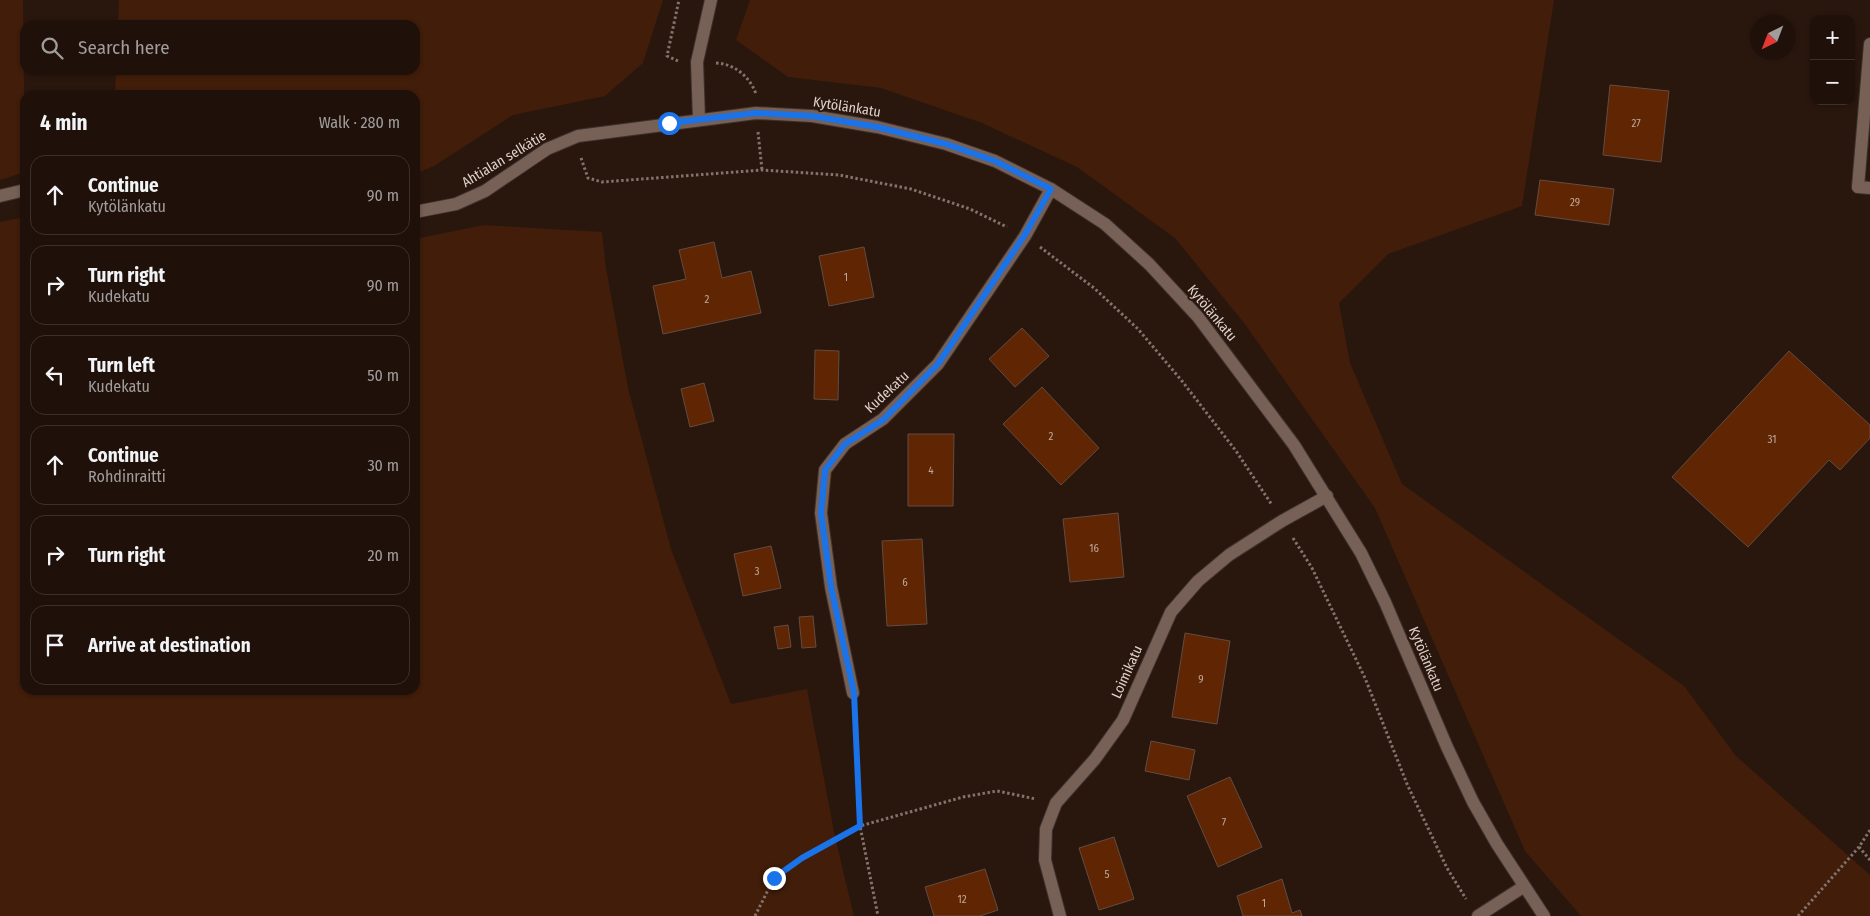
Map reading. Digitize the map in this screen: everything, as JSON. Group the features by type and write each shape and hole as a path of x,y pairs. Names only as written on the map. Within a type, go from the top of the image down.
{"street":[{"path":"699,119 697,62 711,0"},
{"path":"1864,188 1870,44"},
{"name":"Kytölänkatu","path":"578,136 756,113 812,116 877,127 946,144 995,161 1051,189 1105,224 1149,264 1198,317 1294,445 1327,496 1361,553 1385,602 1447,747 1473,802 1523,887 1544,916"},
{"name":"Ahtialan selkätie","path":"420,211 464,201 485,191 546,149 578,136"},
{"name":"Kudekatu","path":"854,693 831,587 821,513 825,470 845,444 883,420 938,364 1024,236 1051,189"},
{"path":"0,196 20,191"},
{"name":"Loimikatu","path":"1060,916 1045,860 1046,829 1056,803 1095,759 1123,720 1171,612 1198,581 1229,555 1282,521 1327,496"},
{"path":"1478,916 1523,887"}],"path":[{"path":"578,136 582,164 588,178 602,182 762,170 839,175 910,189 970,209 1024,236 1094,288 1138,329 1182,381 1236,451 1312,568 1365,678 1407,784 1447,868 1467,900"},
{"path":"854,693 860,826 878,916"},
{"path":"755,916 774,878 802,858 860,826 954,799 998,791 1056,803"},
{"path":"1798,916 1859,847 1870,830"},
{"path":"1859,847 1870,860"}],"shaded area":[{"path":"0,0 23,0 23,20 20,20 20,75 24,75 24,90 20,90 20,174 0,180"},
{"path":"119,0 663,0 643,63 605,96 513,115 434,166 420,172 420,90 115,90 116,75 420,75 420,20 118,20"},
{"path":"750,0 1554,0 1522,206 1388,254 1339,303 1350,363 1402,484 1684,686 1736,756 1870,875 1870,916 1581,916 1525,851 1375,508 1244,323 1175,238 1077,167 982,123 881,88 788,77 736,40"},
{"path":"20,218 20,695 420,695 420,238 484,225 602,232 606,268 628,388 671,549 731,704 807,689 835,837 854,916 0,916 0,222"}],"building":[{"path":"1610,85 1669,91 1661,162 1603,155"},
{"path":"1540,180 1614,189 1609,225 1535,215"},
{"path":"714,242 722,278 751,271 761,313 663,334 653,286 686,279 679,250"},
{"path":"864,247 874,297 829,306 819,256"},
{"path":"1022,328 1049,356 1015,387 989,359"},
{"path":"815,350 839,351 838,400 814,399"},
{"path":"1789,351 1870,425 1870,438 1840,470 1829,460 1748,547 1672,477"},
{"path":"704,383 714,421 690,427 681,389"},
{"path":"1042,387 1099,448 1061,485 1003,424"},
{"path":"908,434 954,434 953,506 908,506"},
{"path":"1118,513 1124,577 1070,582 1063,519"},
{"path":"922,539 927,624 887,626 882,541"},
{"path":"771,546 781,588 743,596 734,554"},
{"path":"813,616 816,647 802,648 799,617"},
{"path":"788,625 791,647 778,649 774,627"},
{"path":"1185,633 1230,641 1217,724 1172,717"},
{"path":"1151,741 1195,750 1189,780 1145,771"},
{"path":"1230,777 1262,847 1218,867 1187,796"},
{"path":"1114,837 1134,899 1099,910 1079,848"},
{"path":"985,869 998,910 980,916 934,916 925,887"},
{"path":"1282,879 1292,913 1300,910 1302,916 1243,916 1237,896"}],"route":[{"path":"669,123 756,113 812,116 877,127 946,144 995,161 1051,189 1024,236 938,364 883,420 845,444 825,470 821,513 831,587 854,693 860,826 802,858 774,878"}]}
